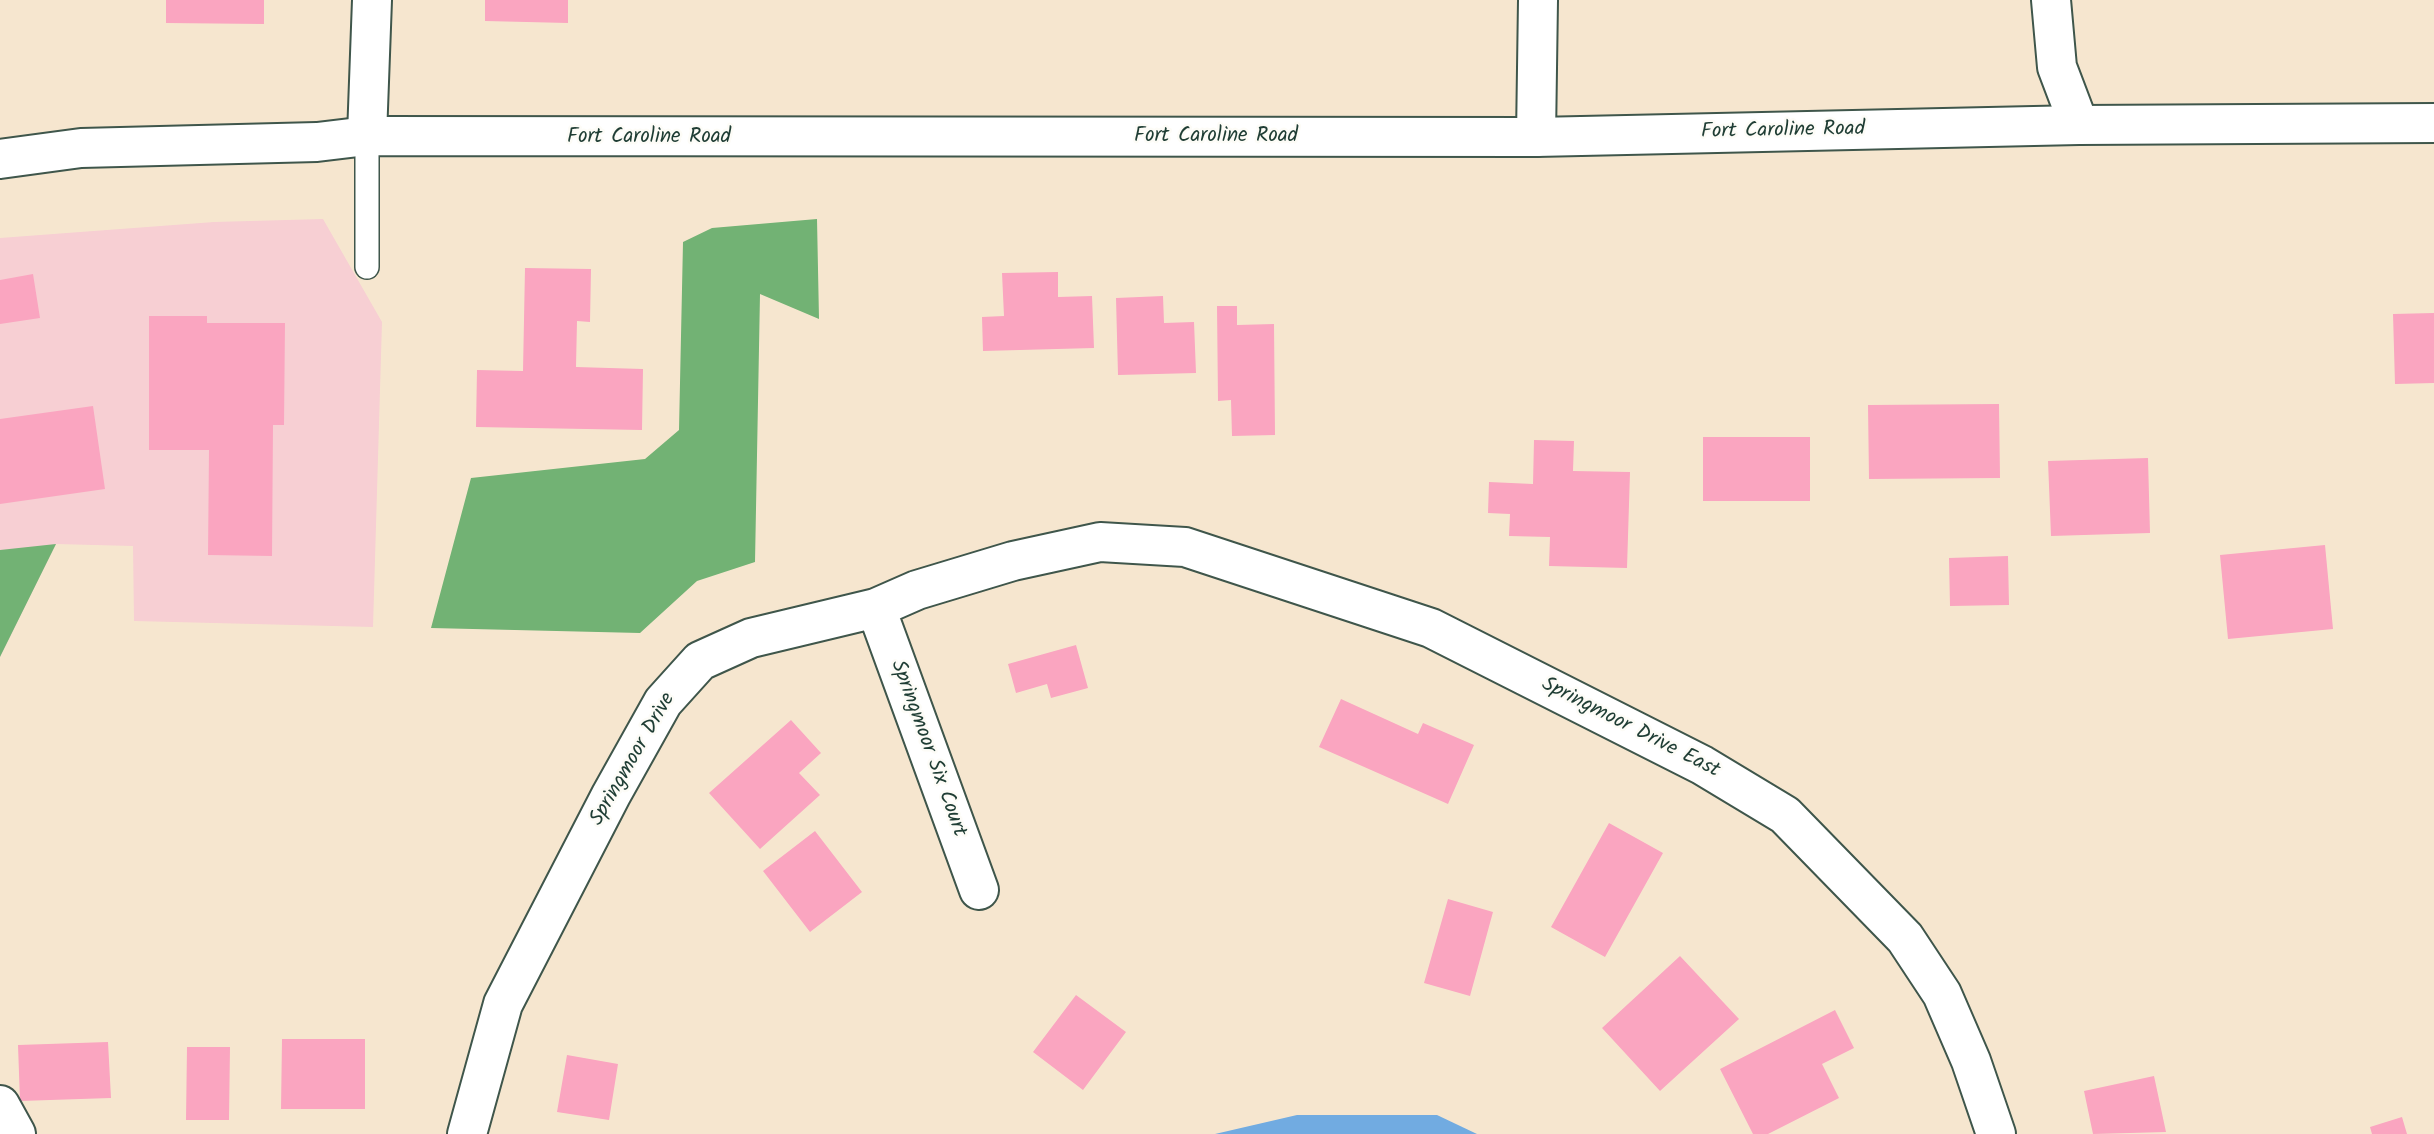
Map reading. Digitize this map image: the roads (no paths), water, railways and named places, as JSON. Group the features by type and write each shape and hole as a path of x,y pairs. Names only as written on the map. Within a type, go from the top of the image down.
{"street":[{"path":"367,136 372,0"},
{"path":"1536,137 1538,0"},
{"path":"2051,0 2057,67 2079,125"},
{"name":"Fort Caroline Road","path":"0,159 81,148 317,142 367,136 1536,137 2079,125 2434,123"},
{"name":"Springmoor Drive","path":"467,1134 503,1004 611,795 663,702 700,661 762,635 876,608 917,590 1013,561 1100,542"},
{"name":"Springmoor Drive East","path":"1100,542 1185,547 1431,628 1702,765 1785,814 1905,938 1942,994 1971,1061 1996,1134"},
{"name":"Springmoor Six Court","path":"876,608 979,890"},
{"path":"0,1105 16,1134"}],"lane":[{"path":"367,136 367,267"}],"water":[{"path":"1297,1115 1437,1115 1477,1134 1215,1134"}]}
